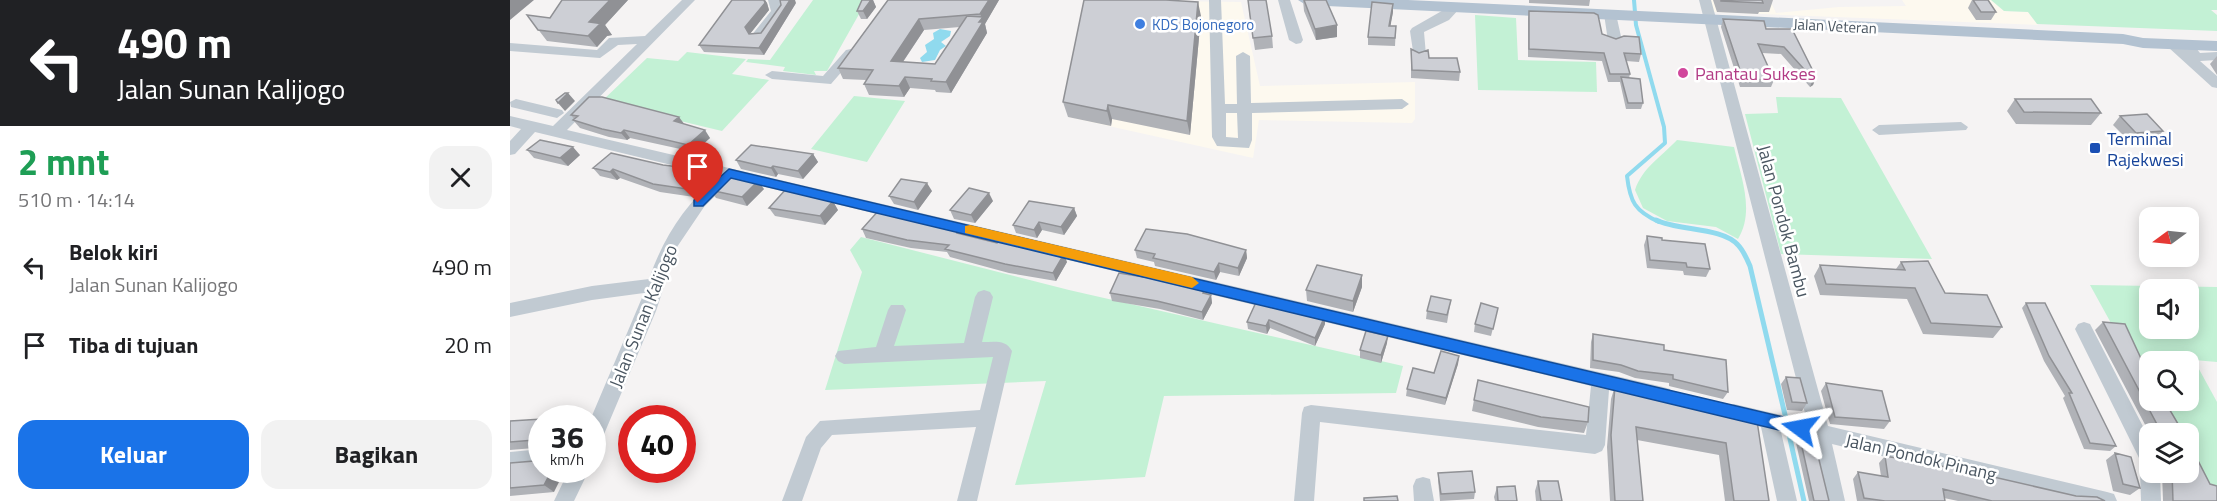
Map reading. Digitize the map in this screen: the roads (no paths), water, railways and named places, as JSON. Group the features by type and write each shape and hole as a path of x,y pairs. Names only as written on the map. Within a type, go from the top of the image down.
{"main road":[{"name":"Jalan Veteran","path":"1306,0 2123,39 2143,43 2217,46"},
{"name":"Jalan Veteran","path":"1429,0 1513,5 1546,11"},
{"name":"Jalan Veteran","path":"2123,39 2137,35 2217,39"}],"street":[{"path":"557,131 567,115 689,0"},
{"path":"758,36 777,11 774,0"},
{"path":"1284,0 1296,40"},
{"name":"Jalan Pondok Bambu","path":"1705,0 1820,433 1835,501"},
{"path":"1212,7 1222,142 1237,145 1244,144 1245,140 1244,56"},
{"path":"1419,55 1417,31 1422,26 1446,19 1454,8"},
{"path":"1613,14 1616,41"},
{"path":"510,47 600,54 614,41 649,40"},
{"path":"2179,44 2197,57 2217,56"},
{"path":"2179,44 2217,84"},
{"path":"772,75 821,82 830,80 858,45"},
{"path":"516,104 567,115"},
{"path":"1218,109 1402,104"},
{"path":"510,121 1679,399"},
{"path":"510,150 531,126"},
{"path":"1879,130 1961,127"},
{"name":"Jalan Sunan Kalijogo","path":"606,407 644,320 669,246 685,219 729,173"},
{"path":"510,310 592,293 656,285"},
{"path":"971,350 984,297"},
{"path":"883,354 897,310"},
{"path":"2084,329 2139,439"},
{"path":"844,356 971,350 1002,351 967,501"},
{"path":"1304,501 1311,413 1595,445 1601,380"},
{"name":"Jalan Pondok Pinang","path":"1713,407 2107,501"},
{"path":"792,501 813,443 827,427 988,418"},
{"path":"1770,421 1787,501"},
{"path":"510,461 528,459"},
{"path":"564,501 573,483"},
{"path":"2150,483 2151,501"}],"water":[{"path":"940,29 951,31 950,36 941,42 946,46 940,50 935,60 922,62 920,58 927,52 925,45 934,39 933,33"}],"waterway":[{"path":"1634,0 1636,25 1664,127 1665,143 1627,176 1635,205 1644,214 1659,222"},
{"path":"1656,220 1722,235 1731,239 1742,249 1750,266 1786,419"},
{"path":"1788,430 1804,501"}],"place":[{"name":"KDS Bojonegoro","path":"1140,24"},
{"name":"Panatau Sukses","path":"1683,73"},
{"name":"Terminal Rajekwesi","path":"2095,148"}]}
